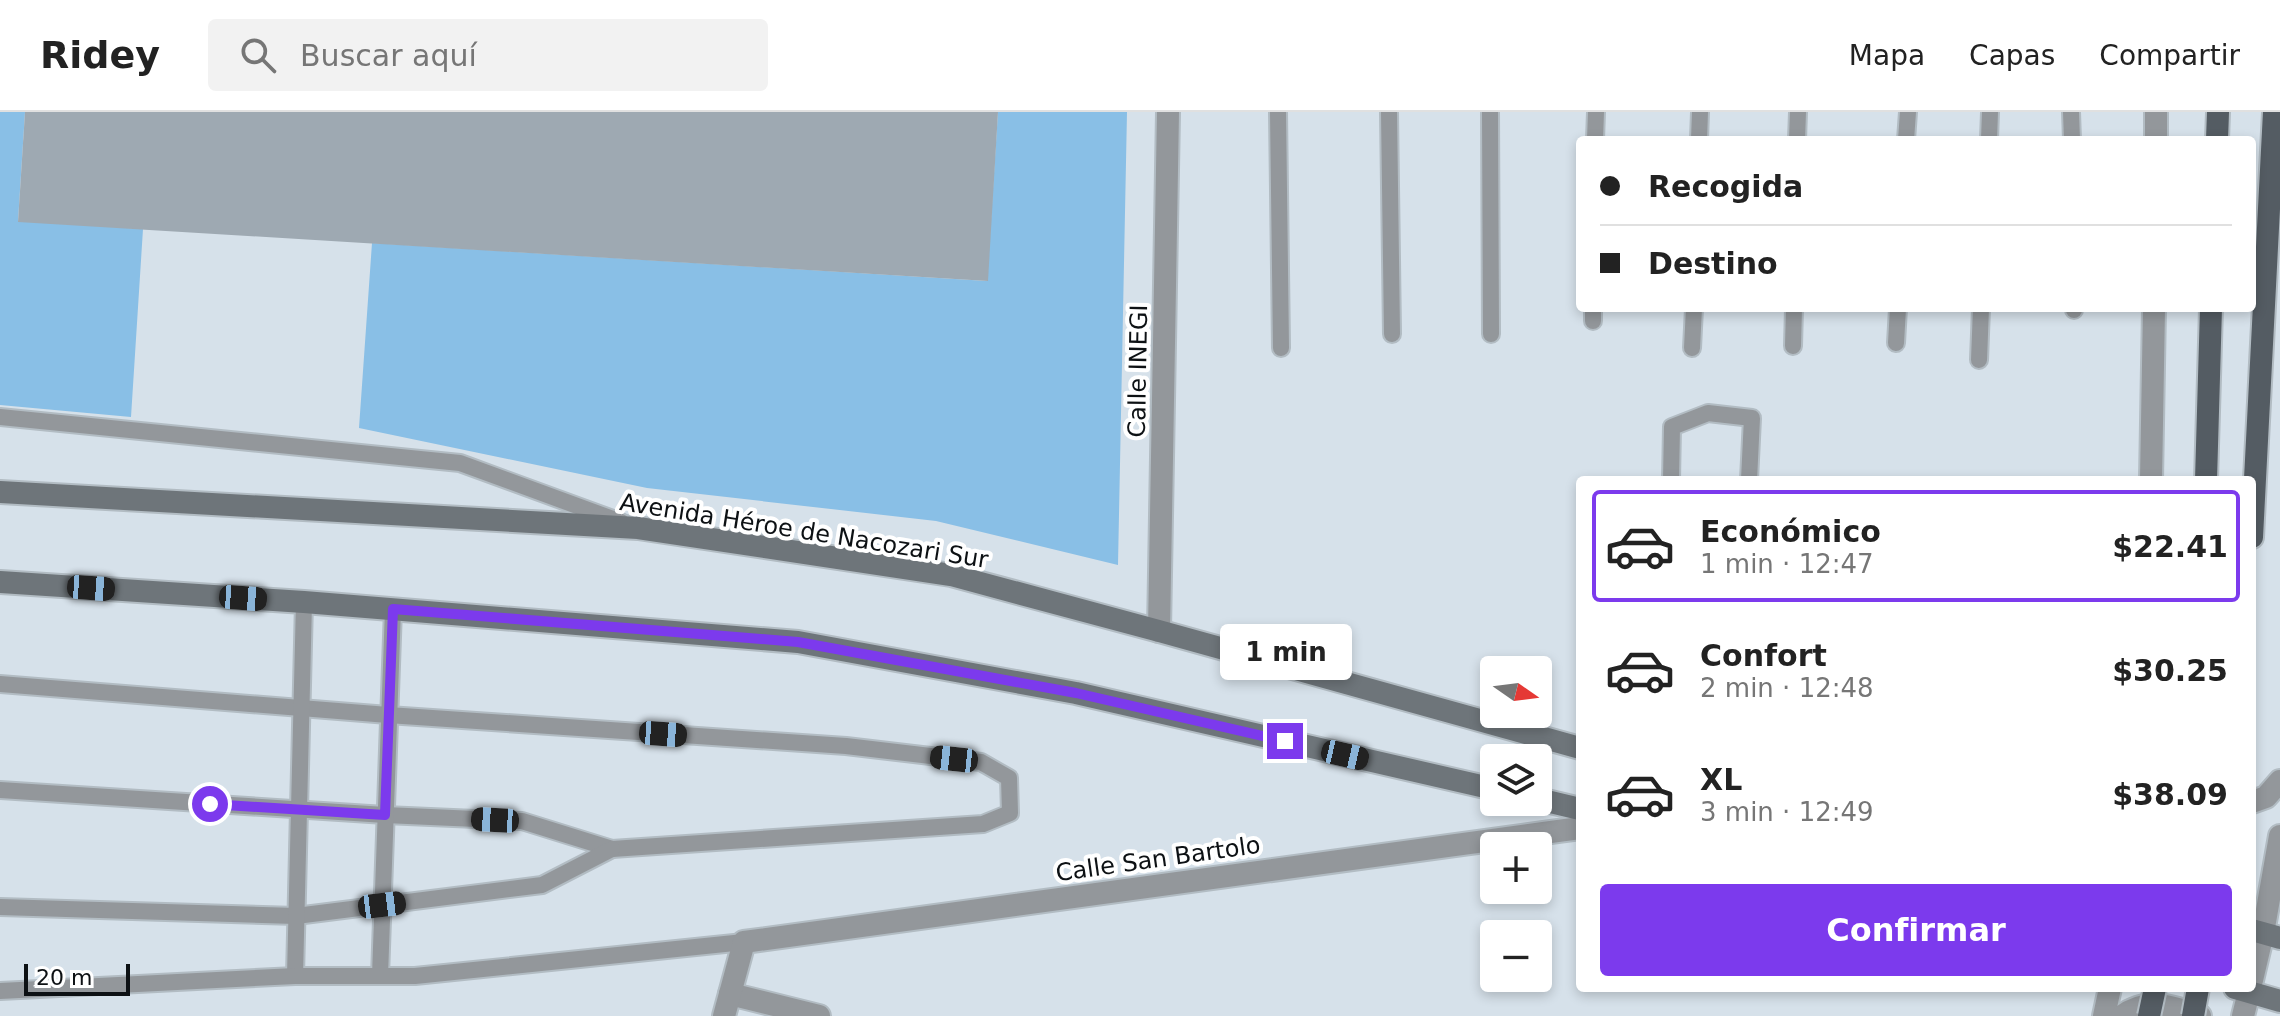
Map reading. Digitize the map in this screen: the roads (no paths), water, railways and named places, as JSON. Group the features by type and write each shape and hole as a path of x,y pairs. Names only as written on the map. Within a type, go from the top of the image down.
{"main road":[{"path":"2217,136 2218,112"},
{"path":"2255,476 2274,112"},
{"path":"2206,476 2211,312"},
{"name":"Avenida Héroe de Nacozari Sur","path":"0,492 638,528 951,575 1576,747"},
{"path":"0,582 304,602 798,642 1076,693 1480,786"},
{"path":"1552,802 1576,808"},
{"path":"2256,991 2280,1001"},
{"path":"2149,1016 2154,992"},
{"path":"2193,1016 2197,992"}],"street":[{"name":"Calle INEGI","path":"1159,631 1168,112"},
{"path":"2156,112 2156,136"},
{"path":"2151,476 2154,312"},
{"path":"2256,801 2266,797 2280,781"},
{"name":"Calle San Bartolo","path":"744,942 1576,829"},
{"path":"2256,959 2265,934 2280,836"},
{"path":"724,1016 744,942"},
{"path":"2104,1016 2109,992"},
{"path":"2243,1016 2245,992"},
{"path":"730,994 819,1016"},
{"path":"2122,1016 2133,1008 2158,1004 2200,1016"}],"lane":[{"path":"1278,112 1281,348"},
{"path":"1389,112 1392,334"},
{"path":"1490,112 1491,334"},
{"path":"1595,136 1596,112"},
{"path":"1699,136 1700,112"},
{"path":"1797,136 1798,112"},
{"path":"1906,136 1908,112"},
{"path":"1989,136 1990,112"},
{"path":"2071,112 2072,136"},
{"path":"1692,348 1694,312"},
{"path":"1793,346 1794,312"},
{"path":"1896,343 1898,312"},
{"path":"1979,360 1981,312"},
{"path":"1671,476 1672,427 1708,413 1752,418 1749,476"},
{"path":"0,417 460,463 638,528"},
{"path":"295,976 304,602"},
{"path":"380,976 393,609"},
{"path":"0,684 388,715 846,746 981,762 1009,778 1010,813 983,824 612,849 522,821 0,790"},
{"path":"0,907 296,916 542,885 612,849"},
{"path":"0,991 295,976 415,976 744,942"}]}
